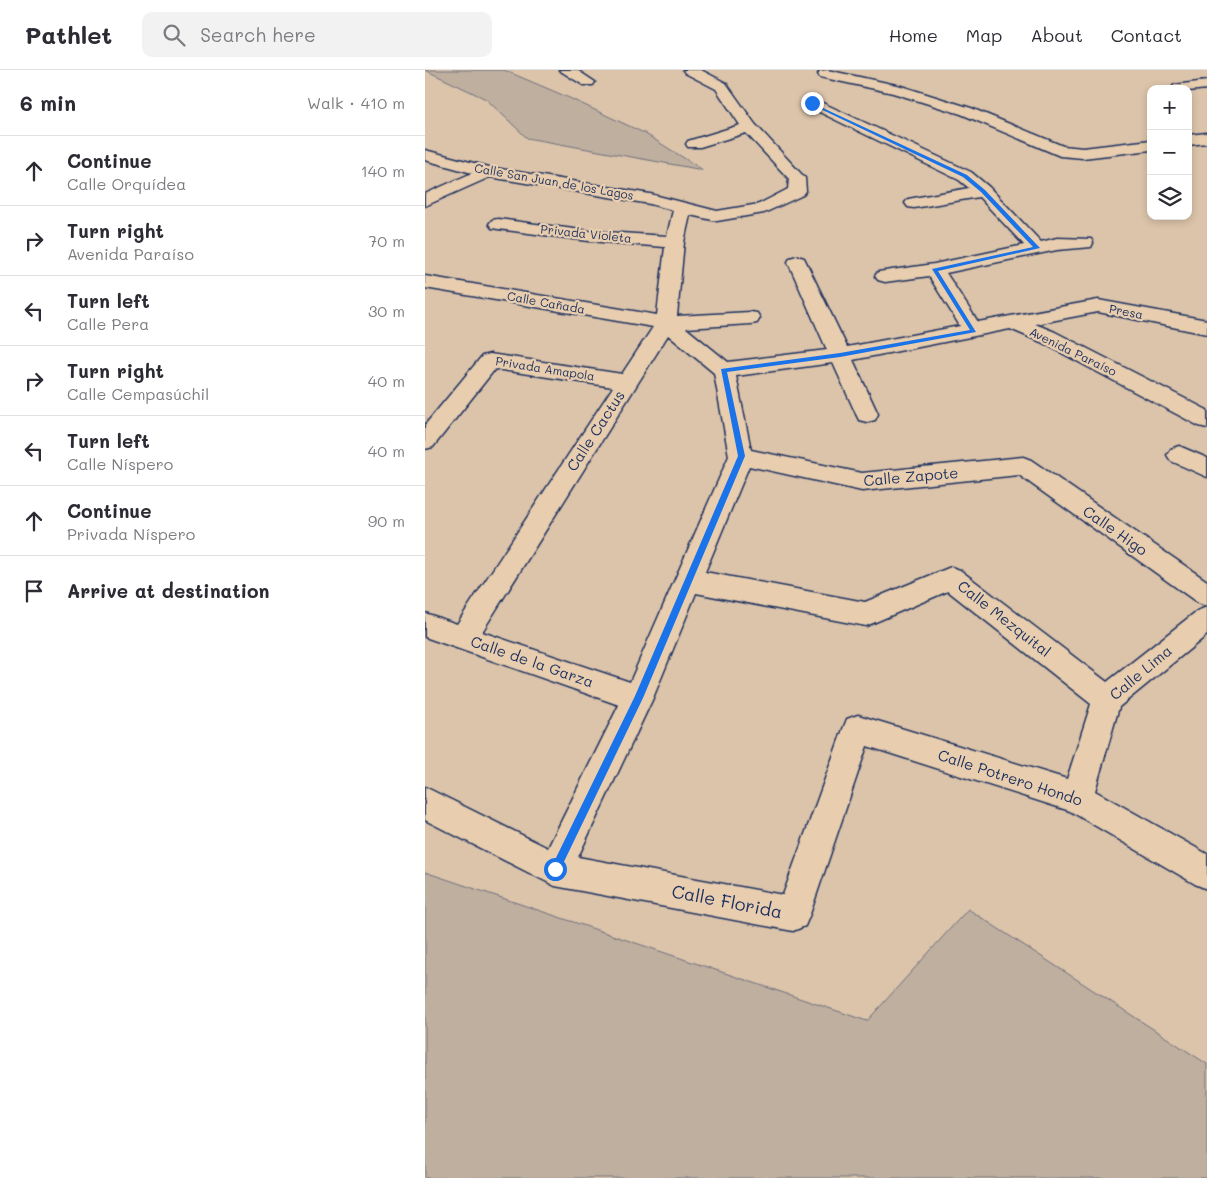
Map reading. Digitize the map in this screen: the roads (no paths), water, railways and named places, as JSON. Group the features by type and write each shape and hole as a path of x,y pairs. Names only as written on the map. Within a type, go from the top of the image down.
{"street":[{"path":"566,70 588,82"},
{"path":"691,70 721,86 749,127 694,144"},
{"path":"825,74 896,89 958,108 1060,151 1083,153 1147,145"},
{"path":"1192,87 1207,85"},
{"path":"812,103 965,176 983,191 1037,248"},
{"name":"Calle San Juan de los Lagos","path":"425,155 488,172 650,199 717,216 764,208 797,191 797,178 749,127"},
{"path":"1192,140 1207,138"},
{"path":"425,201 488,172"},
{"path":"914,203 983,191"},
{"name":"Calle Cactus","path":"463,639 666,323 675,242 683,207"},
{"name":"Privada Violeta","path":"498,224 589,236 675,242"},
{"path":"885,276 934,270 1057,244 1084,243"},
{"path":"797,262 867,414"},
{"path":"934,270 974,331"},
{"name":"Calle Cañada","path":"425,282 666,323 750,318"},
{"name":"Presa","path":"1015,324 1098,306 1207,328"},
{"path":"425,803 555,869 638,698 741,456 724,370 666,323"},
{"name":"Avenida Paraíso","path":"724,370 840,355 1015,324 1048,337 1207,420"},
{"name":"Privada Amapola","path":"428,432 490,361 627,382"},
{"path":"1179,455 1207,468"},
{"name":"Calle Zapote","path":"741,456 862,482 1023,466"},
{"name":"Calle Higo","path":"1023,466 1206,614"},
{"name":"Calle Mezquital","path":"688,580 866,614 951,578 1107,699"},
{"name":"Calle Lima","path":"1077,798 1107,699 1206,614"},
{"name":"Calle de la Garza","path":"425,626 638,698"},
{"name":"Calle Florida","path":"555,869 793,914 858,729"},
{"name":"Calle Potrero Hondo","path":"858,729 1077,798 1207,872"}]}
